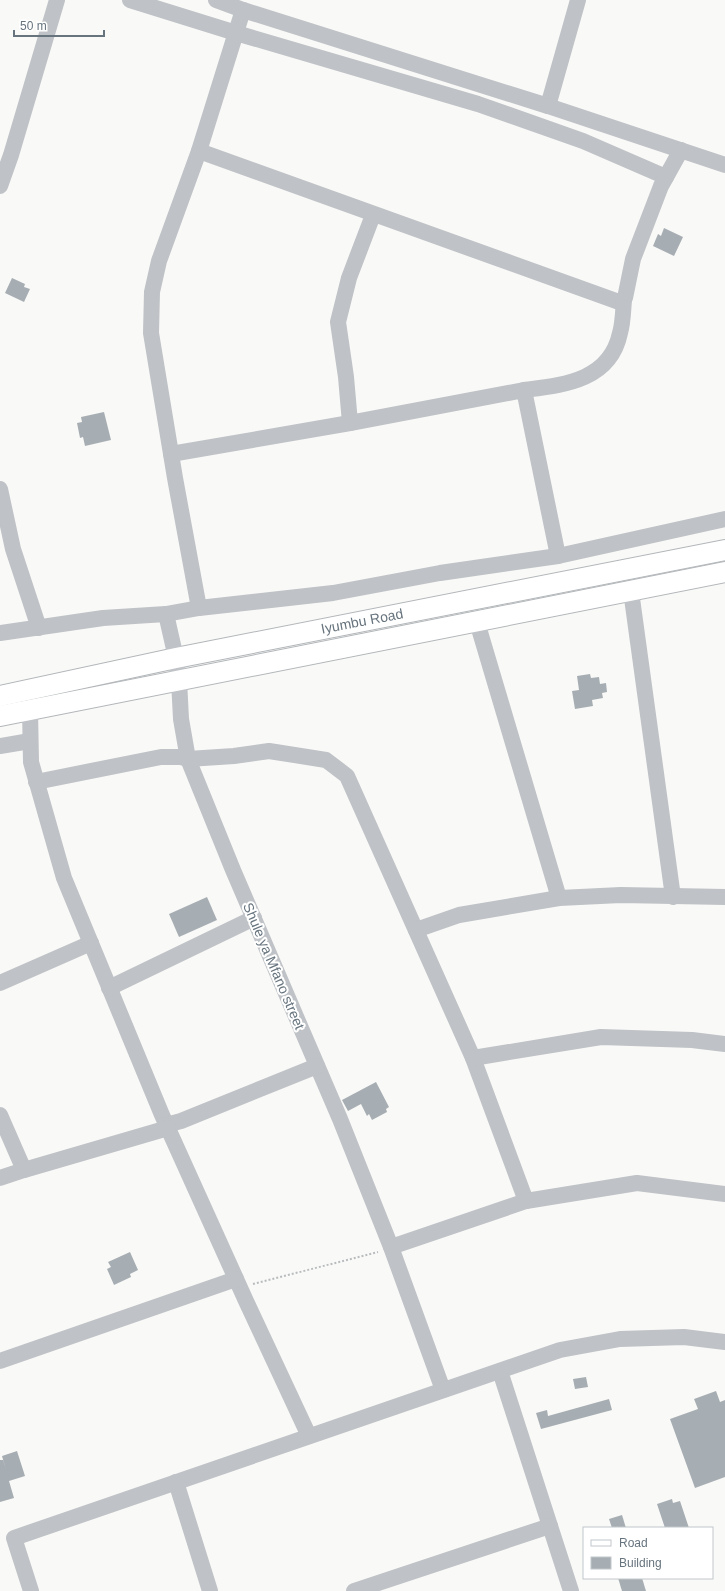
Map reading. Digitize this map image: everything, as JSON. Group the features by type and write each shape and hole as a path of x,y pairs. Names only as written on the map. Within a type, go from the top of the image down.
{"main road":[{"name":"Iyumbu Road","path":"0,696 176,658 725,550"},
{"name":"Iyumbu Road","path":"0,716 725,572"}],"street":[{"path":"0,186 11,155 57,0"},
{"path":"130,0 236,33 478,104 583,141 666,177"},
{"path":"216,0 243,10 548,106 725,165"},
{"path":"548,106 578,0"},
{"path":"199,608 151,333 152,292 159,262 199,151 243,10"},
{"path":"171,454 350,423 524,390 565,384 587,375 610,358 616,346 620,333 624,300 633,259 661,186 682,150"},
{"path":"199,151 373,215 618,302 624,300"},
{"path":"350,423 346,378 338,322 349,278 373,215"},
{"path":"524,390 558,556"},
{"path":"0,489 13,549 39,628"},
{"path":"0,633 103,618 166,614 199,608 333,593 440,573 558,556 725,519"},
{"path":"631,591 673,897"},
{"name":"Shule ya Mfano street","path":"166,614 176,658 181,719 188,759 391,1247 443,1390"},
{"path":"477,622 559,898"},
{"path":"30,710 30,762 64,878 167,1126 309,1436"},
{"path":"0,746 30,741"},
{"path":"36,782 161,758 181,757 188,759 234,756 269,751 326,760 347,776 473,1058 526,1201"},
{"path":"416,930 459,915 559,898 621,895 725,897"},
{"path":"109,988 254,918"},
{"path":"0,983 91,943"},
{"path":"473,1058 601,1037 692,1040 725,1044"},
{"path":"0,1178 167,1126 317,1066"},
{"path":"0,1115 24,1170"},
{"path":"391,1247 526,1201 637,1183 725,1194"},
{"path":"0,1360 236,1279"},
{"path":"32,1591 7,1540 560,1350 620,1339 684,1337 725,1342"},
{"path":"500,1371 571,1591"},
{"path":"176,1482 210,1591"},
{"path":"354,1591 550,1526"}],"path":[{"path":"236,1279 254,1284 333,1264 391,1247"}],"building":[{"path":"664,228 683,237 674,256 653,246 658,234 661,236"},
{"path":"12,278 25,284 24,287 30,289 24,302 5,293"},
{"path":"104,412 111,440 85,446 83,437 80,438 77,423 82,422 81,417"},
{"path":"590,674 591,678 599,677 600,684 606,683 607,692 602,693 603,698 592,700 593,706 575,709 572,691 579,690 577,676"},
{"path":"207,897 217,920 179,937 169,914"},
{"path":"376,1082 389,1107 386,1109 387,1112 372,1120 369,1114 367,1116 361,1104 348,1111 342,1100"},
{"path":"130,1252 138,1270 130,1274 131,1277 114,1285 107,1269 111,1267 108,1262"},
{"path":"586,1377 588,1387 575,1389 573,1379"},
{"path":"716,1391 720,1402 725,1400 725,1477 695,1488 670,1419 698,1409 694,1399"},
{"path":"609,1399 612,1410 541,1429 536,1413 547,1410 548,1416"},
{"path":"17,1451 25,1476 9,1481 14,1498 0,1502 0,1460 3,1460 6,1470 2,1456"},
{"path":"672,1499 673,1503 680,1501 689,1527 665,1527 657,1504"},
{"path":"622,1515 626,1527 612,1527 609,1519"},
{"path":"618,1579 642,1579 646,1591 622,1591"}]}
